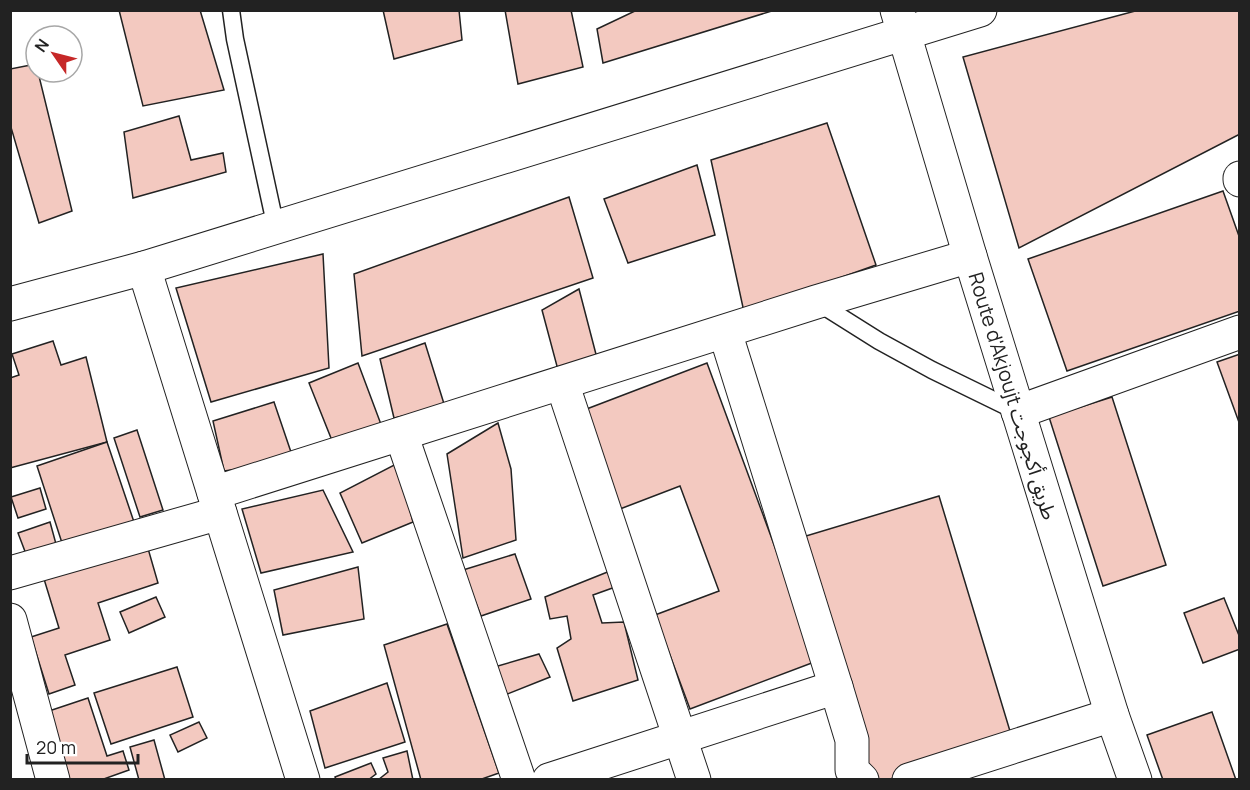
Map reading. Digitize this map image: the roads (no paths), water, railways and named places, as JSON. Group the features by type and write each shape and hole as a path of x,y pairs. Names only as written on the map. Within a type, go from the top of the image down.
{"main road":[{"path":"10,304 144,268 276,228 901,22 980,10"},
{"name":"Route d'Akjoujt طريق أكجوجت","path":"901,22 1018,412 1112,715 1135,780"},
{"path":"10,573 217,503 401,434 816,302 970,256"},
{"path":"144,268 303,780"},
{"path":"725,332 852,740 852,770 862,780"},
{"path":"1018,412 1239,332"},
{"path":"562,383 694,780"},
{"path":"401,434 519,780"},
{"path":"10,620 53,780"},
{"path":"549,780 836,687"},
{"path":"909,780 1112,715"}],"lane":[{"path":"231,10 235,39 276,228"},
{"path":"816,302 932,370 1018,412"}]}
